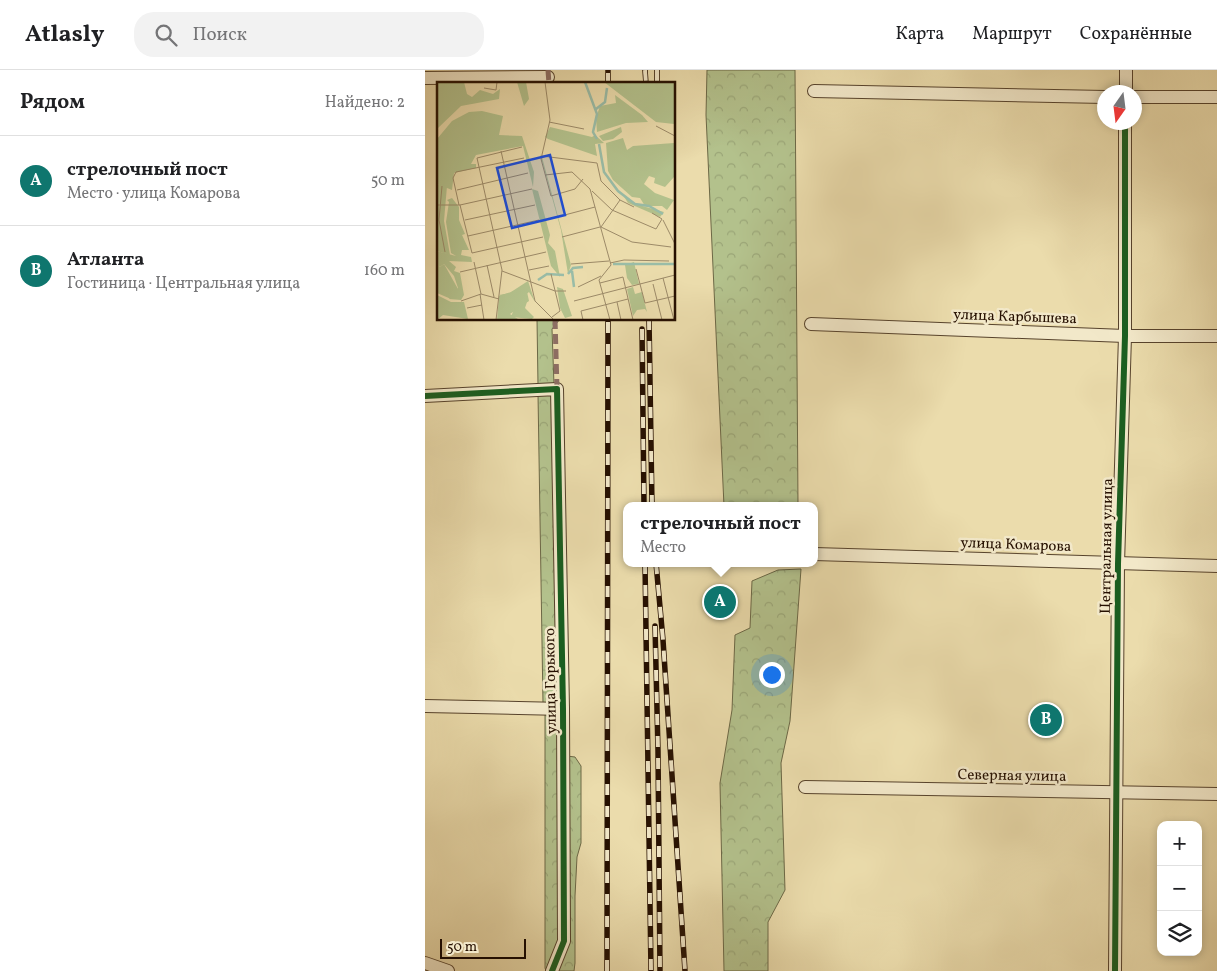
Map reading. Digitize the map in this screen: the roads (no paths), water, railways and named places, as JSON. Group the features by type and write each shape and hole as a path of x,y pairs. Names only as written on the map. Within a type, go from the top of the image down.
{"street":[{"path":"1126,70 1126,85"},
{"path":"425,78 549,77"},
{"path":"815,91 1097,97"},
{"path":"1142,97 1217,97"},
{"name":"Центральная улица","path":"1115,971 1118,564 1125,336 1125,130"},
{"name":"улица Карбышева","path":"811,324 1125,336 1217,336"},
{"name":"улица Горького","path":"425,396 557,389 563,709 564,941 552,971"},
{"name":"улица Комарова","path":"818,554 1217,566"},
{"path":"425,706 563,709"},
{"name":"Северная улица","path":"805,787 1115,794 1217,794"},
{"path":"425,963 448,971"}],"railway":[{"path":"608,70 608,82"},
{"path":"645,70 646,82"},
{"path":"657,70 657,82"},
{"path":"607,971 608,320"},
{"path":"649,320 652,502"},
{"path":"642,329 644,502"},
{"path":"645,567 651,971"},
{"path":"656,567 685,971"},
{"path":"655,626 660,971"}],"place":[{"name":"стрелочный пост","path":"720,602"},
{"name":"Атланта","path":"1046,720"}]}
